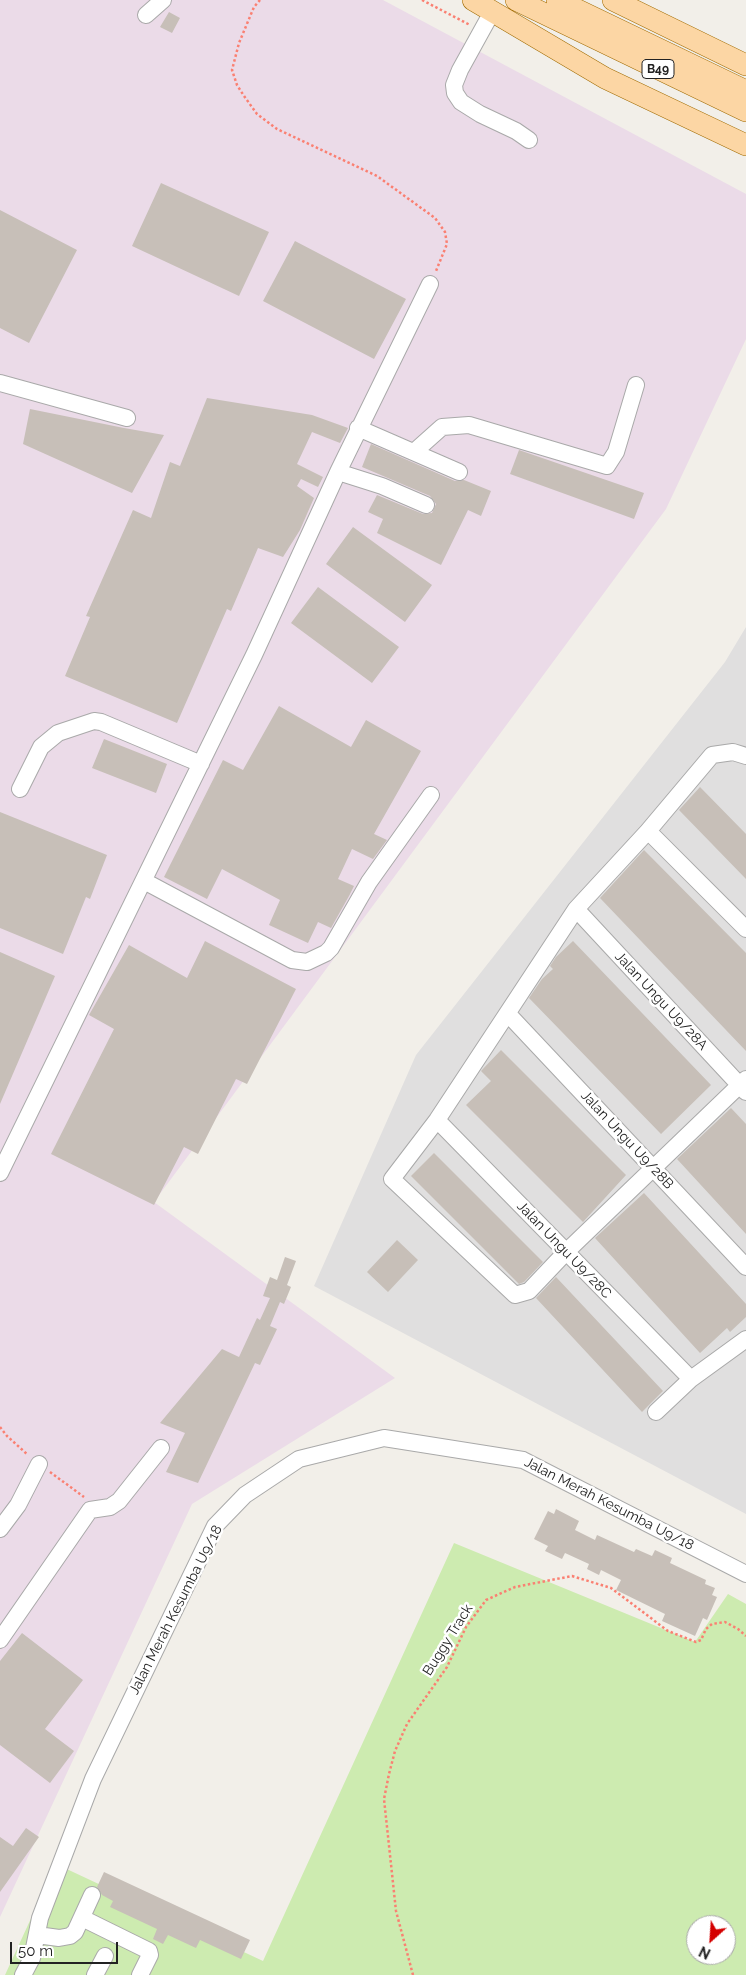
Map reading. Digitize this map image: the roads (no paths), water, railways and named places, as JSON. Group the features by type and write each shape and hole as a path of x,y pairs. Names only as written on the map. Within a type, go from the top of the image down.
{"main road":[{"path":"474,0 486,21 746,145"},
{"name":"B49","path":"516,0 573,19 746,91"},
{"name":"B49","path":"557,0 573,19 746,111"},
{"path":"613,0 746,65"}],"street":[{"path":"146,15 163,0"},
{"path":"486,21 460,70 454,85 455,94 461,102 480,114 516,131 528,140"},
{"path":"0,1173 254,655 358,428 430,284"},
{"path":"0,383 127,418"},
{"path":"414,452 442,427 469,426 607,466 616,452 636,386"},
{"path":"358,428 459,472"},
{"path":"338,472 382,486 426,506"},
{"path":"20,789 41,747 58,733 94,721 101,722 201,764"},
{"path":"744,1086 653,1168 566,1252 529,1291 515,1296 392,1179 437,1120 576,910 648,831 712,756 733,752 746,756"},
{"path":"144,880 292,960 307,962 326,953 331,948 368,882 431,795"},
{"path":"648,831 746,929"},
{"name":"Jalan Ungu U9/28A","path":"576,910 744,1086"},
{"name":"Jalan Ungu U9/28B","path":"508,1014 746,1267"},
{"name":"Jalan Ungu U9/28C","path":"437,1120 691,1379"},
{"path":"656,1412 691,1379 746,1339"},
{"name":"Jalan Merah Kesumba U9/18","path":"32,1958 40,1918 93,1778 216,1526 245,1495 300,1459 384,1438 523,1460 746,1574"},
{"path":"0,1640 90,1510 110,1507 119,1501 162,1448"},
{"path":"0,1529 18,1505 40,1464"},
{"path":"37,1935 59,1938 70,1936 75,1932 92,1895"},
{"path":"82,1918 149,1951 150,1955 140,1975"},
{"path":"95,1975 105,1956"},
{"path":"23,1975 32,1958"},
{"path":"32,1958 35,1975"}]}
